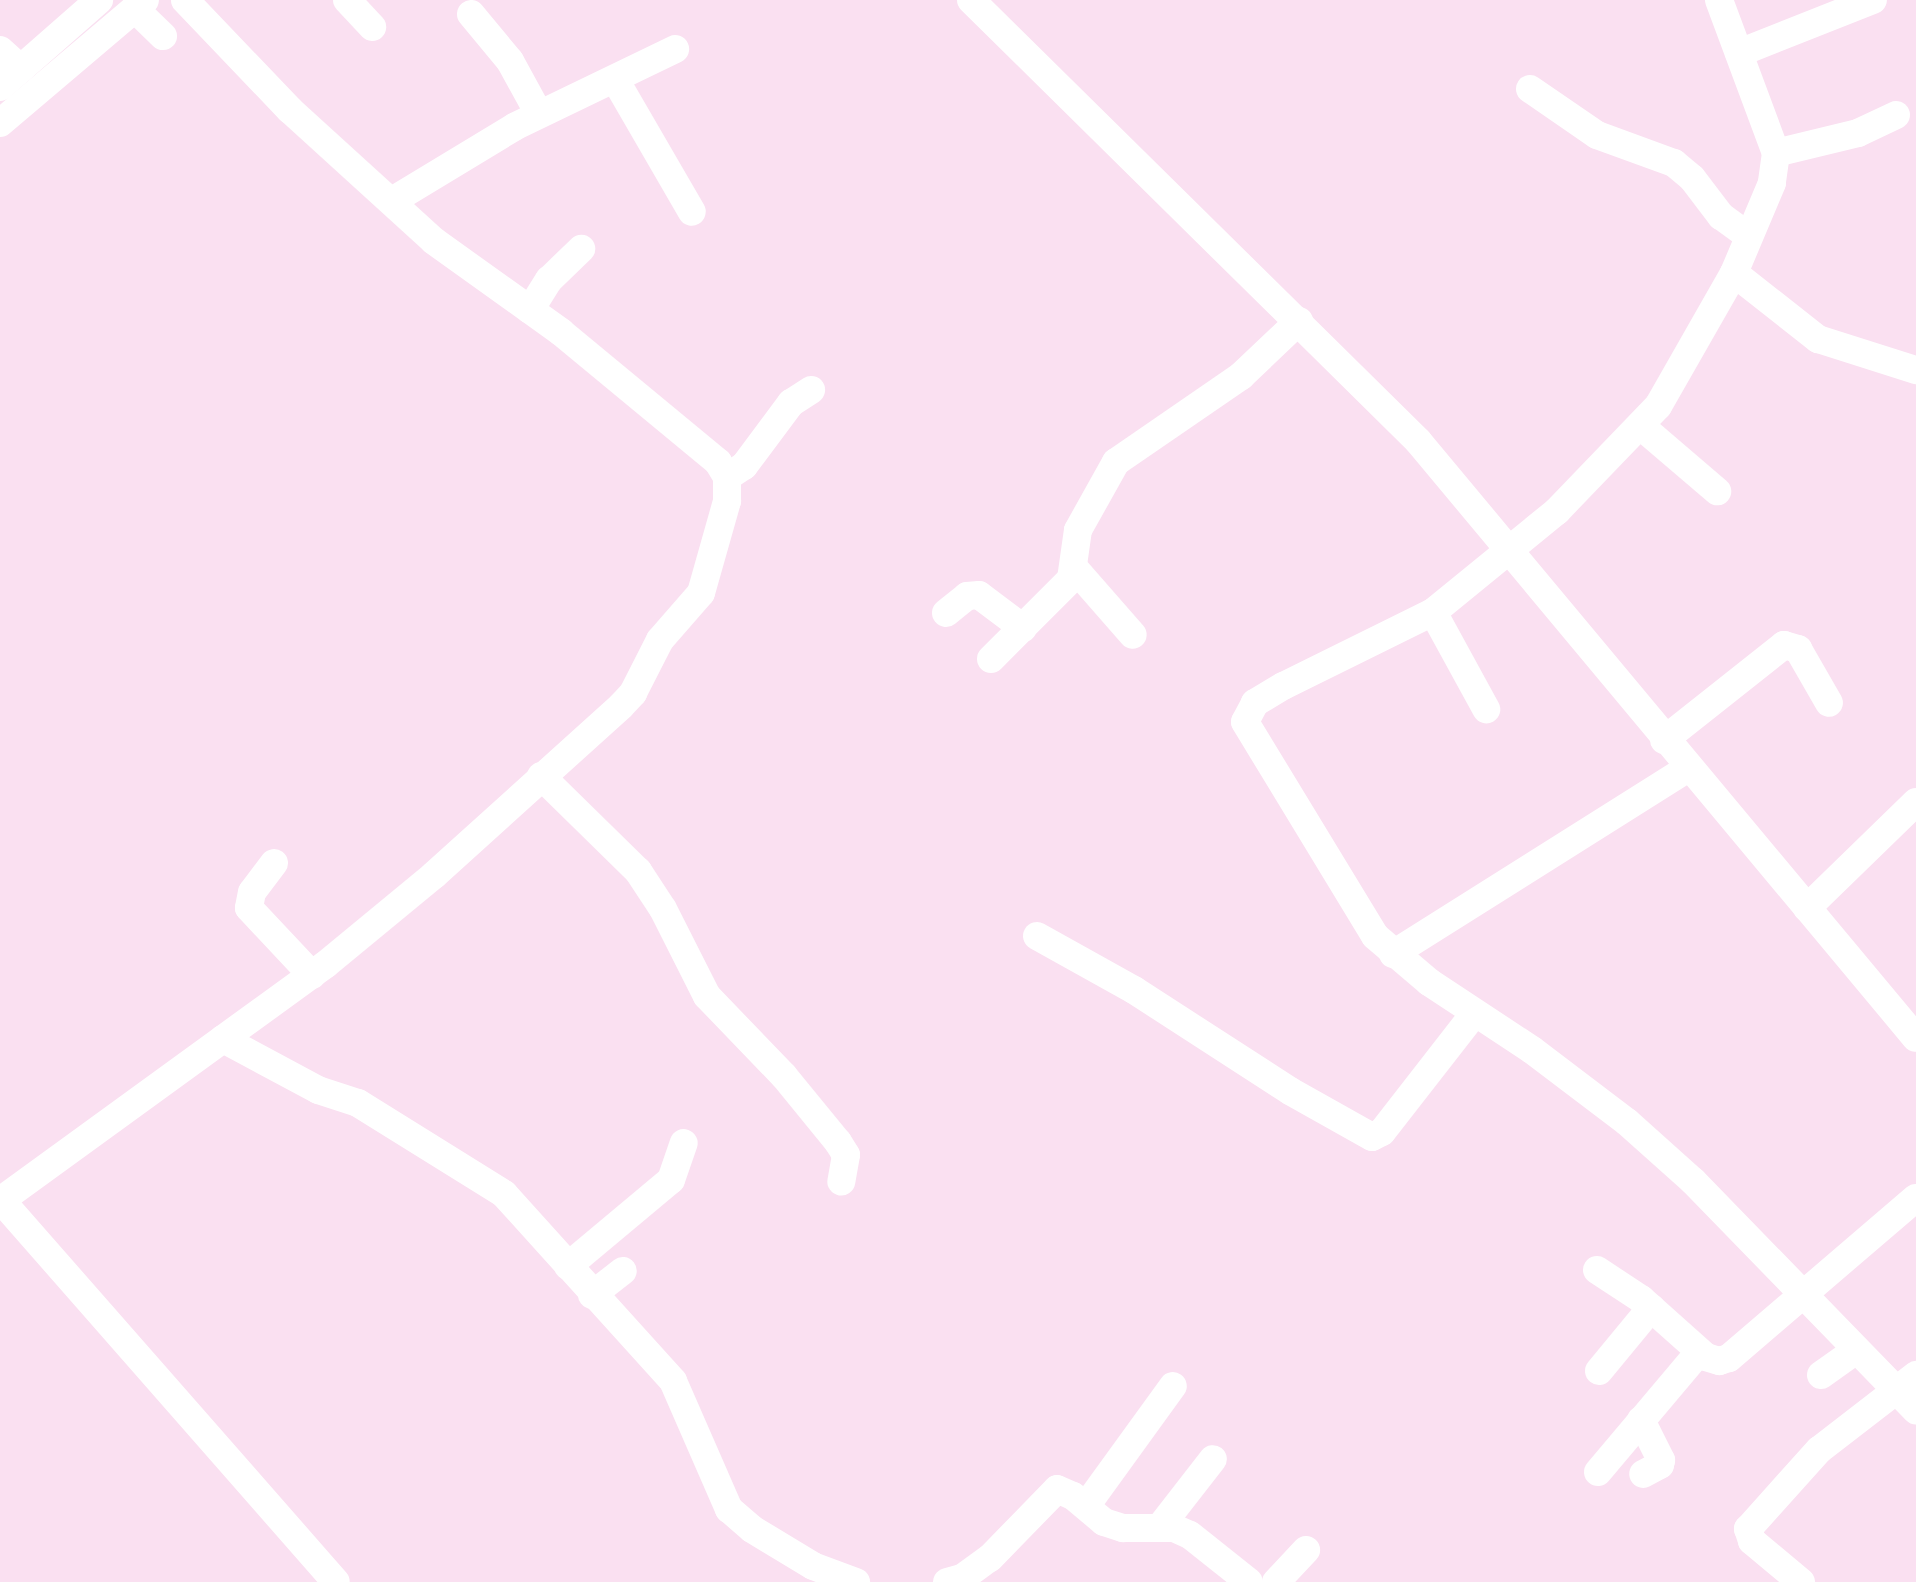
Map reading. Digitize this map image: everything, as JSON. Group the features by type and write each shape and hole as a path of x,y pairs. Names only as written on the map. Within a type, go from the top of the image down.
{"street":[{"path":"0,50 10,78 100,0"},
{"path":"185,0 290,110 392,201 467,267 530,310 709,455 727,477"},
{"path":"347,0 372,27"},
{"path":"971,0 1418,441 1664,740 1915,1036"},
{"path":"1719,0 1776,153 1772,183 1734,273 1681,370 1642,426 1556,511 1433,611 1283,686 1255,703 1245,722 1361,918 1393,954 1474,1014 1532,1050 1627,1122 1693,1181 1856,1350 1910,1392 1819,1450 1748,1529 1752,1541 1801,1582"},
{"path":"1739,53 1873,0"},
{"path":"0,123 140,5 163,36"},
{"path":"471,14 510,61 539,114"},
{"path":"392,201 539,114 615,81 676,49"},
{"path":"615,81 692,212"},
{"path":"1530,89 1597,135 1674,163 1692,178 1721,216 1749,236"},
{"path":"1776,153 1848,136 1896,115"},
{"path":"530,310 549,280 581,249"},
{"path":"1734,273 1818,339 1916,370"},
{"path":"991,659 1065,589 1076,570 1078,530 1116,462 1241,376 1299,321"},
{"path":"336,1582 0,1200 312,975 434,875 633,693 660,640 701,593 715,553 727,477 744,466 791,403 811,390"},
{"path":"1642,426 1717,491"},
{"path":"1076,570 1133,635"},
{"path":"946,613 967,596 979,595 1023,628"},
{"path":"1433,611 1486,709"},
{"path":"1664,740 1787,644 1798,649 1829,703"},
{"path":"1393,954 1688,768"},
{"path":"541,776 638,871 663,909 707,996 784,1076 838,1142 846,1155 841,1182"},
{"path":"1807,908 1916,802"},
{"path":"274,863 252,892 249,908 312,975"},
{"path":"1037,936 1134,990 1312,1105 1372,1137 1382,1132 1474,1014"},
{"path":"223,1039 318,1090 358,1103 505,1194 592,1295 673,1381 729,1509 752,1529 813,1566 856,1582"},
{"path":"568,1266 671,1180 684,1143"},
{"path":"1597,1270 1607,1273 1651,1308 1699,1352 1719,1361 1729,1358 1916,1198"},
{"path":"592,1295 623,1271"},
{"path":"1599,1371 1651,1308"},
{"path":"1821,1375 1856,1350"},
{"path":"1598,1472 1699,1352"},
{"path":"1086,1506 1173,1386"},
{"path":"1642,1420 1661,1460 1660,1465 1643,1474"},
{"path":"1160,1527 1213,1459"},
{"path":"947,1582 962,1578 990,1558 1051,1492 1064,1490 1104,1522 1123,1528 1160,1527 1190,1535 1249,1582"},
{"path":"1276,1582 1306,1550"}]}
